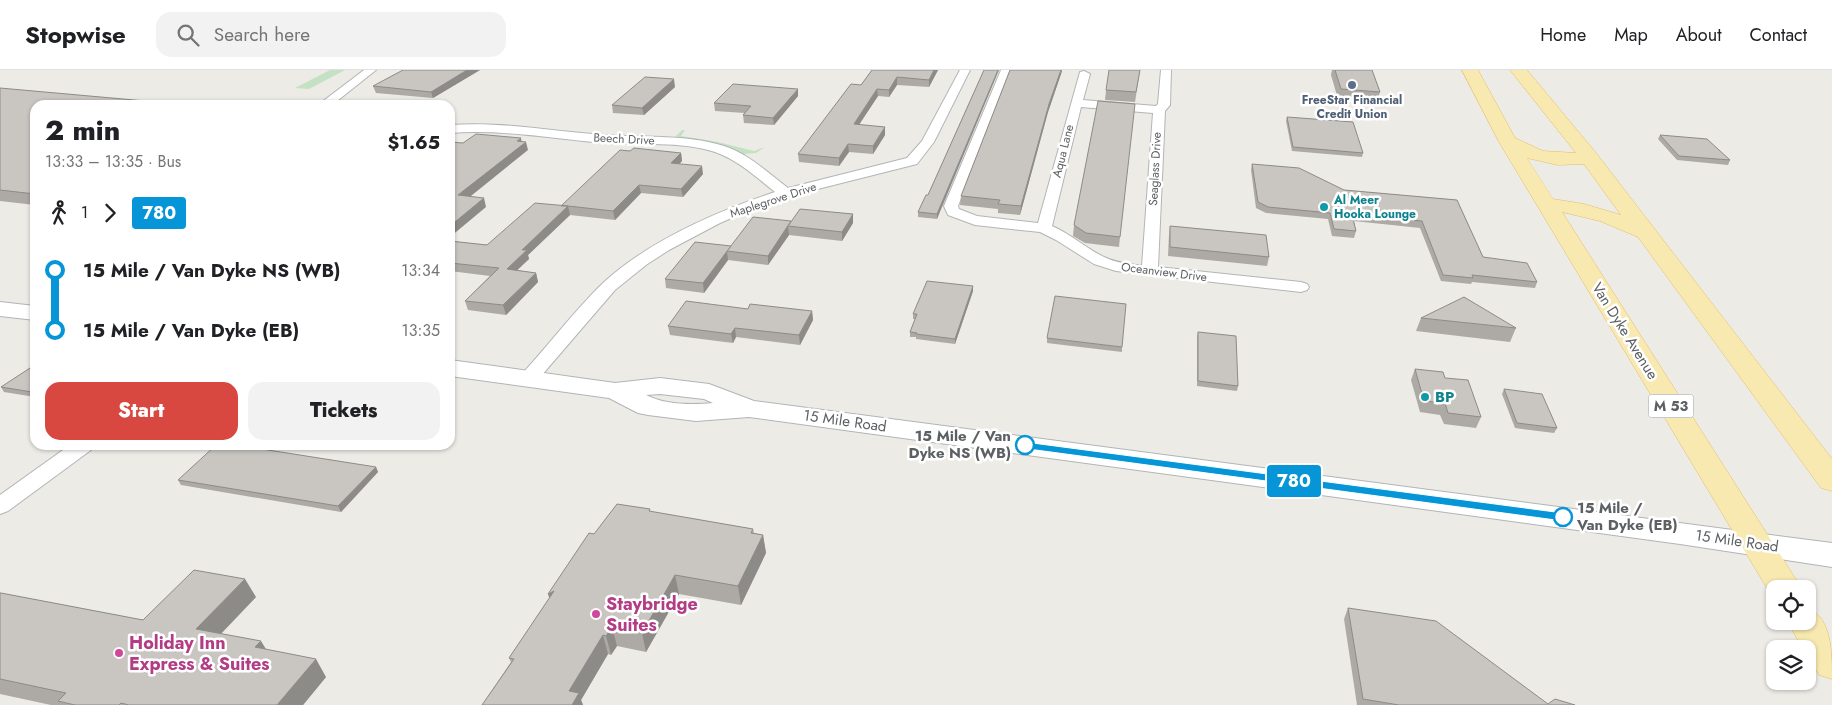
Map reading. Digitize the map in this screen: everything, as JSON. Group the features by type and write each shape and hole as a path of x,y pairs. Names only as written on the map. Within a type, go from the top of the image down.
{"main road":[{"name":"Van Dyke Avenue","path":"1470,70 1508,142 1779,580"},
{"path":"1518,70 1589,157 1832,481"},
{"path":"1508,142 1547,158 1570,160 1589,157"},
{"path":"1546,204 1597,212 1646,234"},
{"path":"0,308 30,312"},
{"name":"15 Mile Road","path":"455,369 615,390 648,406 696,413 749,409 1756,543 1832,555"},
{"path":"1811,630 1832,664"}],"street":[{"path":"331,100 372,70"},
{"name":"Maplegrove Drive","path":"528,379 609,287 640,262 715,220 747,206 785,194 912,161 928,142 965,70"},
{"name":"Oceanview Drive","path":"1006,70 951,206 953,212 978,222 1044,228 1095,259 1109,264 1150,271 1301,287"},
{"name":"Seaglass Drive","path":"1150,271 1158,110 1164,106 1166,70"},
{"name":"Aqua Lane","path":"1044,228 1084,74"},
{"path":"1078,103 1158,110"},
{"name":"Beech Drive","path":"455,129 502,127 590,138 700,145 735,156 756,169 785,194"},
{"path":"0,506 77,450"}],"green space":[{"path":"330,70 345,70 309,89 295,88"},
{"path":"682,130 685,130 681,136 718,142 754,151 765,147 756,153 744,154 677,138 676,136"}],"building":[{"path":"403,70 467,70 431,92 373,86"},
{"path":"872,70 934,70 929,80 897,77 889,90 877,89 854,124 885,127 873,146 848,144 839,158 798,154 851,84 861,85"},
{"path":"984,70 998,70 937,214 918,212 926,195 928,195"},
{"path":"1010,70 1061,70 1049,104 1021,206 998,204 1000,200 961,196"},
{"path":"1109,70 1140,70 1136,92 1106,90"},
{"path":"1335,70 1372,70 1380,92 1341,89"},
{"path":"645,77 674,79 642,108 612,105"},
{"path":"733,84 798,89 773,118 743,115 751,106 714,103"},
{"path":"0,88 134,100 30,100 30,193 0,190"},
{"path":"1098,101 1135,104 1120,237 1086,233 1074,225"},
{"path":"1287,117 1353,122 1363,153 1293,147"},
{"path":"476,134 521,138 517,141 526,142 458,195 484,198 455,222 455,142 463,143"},
{"path":"1660,135 1707,139 1730,160 1679,156"},
{"path":"634,148 681,153 671,163 702,166 681,189 639,185 613,211 568,206 522,250 527,250 507,269 536,273 503,305 465,301 499,268 455,264 455,242 487,245 535,203 562,205 620,150 630,151"},
{"path":"1252,164 1299,168 1344,190 1457,200 1483,257 1527,263 1537,282 1472,275 1473,278 1443,275 1422,221 1352,215 1356,231 1334,229 1330,213 1268,207 1258,202"},
{"path":"800,209 853,214 842,232 788,226"},
{"path":"753,217 791,221 768,256 727,251"},
{"path":"1170,226 1266,235 1269,257 1170,247"},
{"path":"695,242 731,246 703,283 665,279"},
{"path":"927,281 973,286 955,339 910,332 917,314 913,314"},
{"path":"1055,296 1126,304 1122,347 1047,338"},
{"path":"1464,297 1516,328 1421,318"},
{"path":"686,301 748,309 750,304 812,311 799,335 735,328 731,334 668,326"},
{"path":"1198,332 1236,336 1238,386 1198,381"},
{"path":"30,368 30,392 1,387"},
{"path":"1415,369 1443,372 1445,378 1468,380 1481,417 1448,413 1445,403 1424,401"},
{"path":"1504,389 1542,394 1557,428 1517,423"},
{"path":"211,450 268,450 376,467 338,506 178,480"},
{"name":"Staybridge Suites","path":"617,504 753,529 751,533 763,535 738,586 675,575 642,633 612,627 606,636 603,635 569,691 579,693 572,705 482,705 514,659 509,658 554,591 548,594 589,533 594,534"},
{"name":"Holiday Inn Express & Suites","path":"194,570 245,579 196,629 261,641 255,647 316,659 277,705 129,705 121,703 119,705 75,705 58,701 66,693 0,679 0,593 143,620"},
{"path":"1348,608 1436,621 1548,704 1555,699 1575,705 1399,705 1363,699"}],"bus line":[{"name":"780","path":"1025,445 1563,517"}],"place":[{"name":"FreeStar Financial Credit Union","path":"1352,85"},
{"name":"Al Meer Hooka Lounge","path":"1324,207"},
{"name":"BP","path":"1425,397"},
{"name":"15 Mile / Van Dyke NS (WB)","path":"1025,445"},
{"name":"15 Mile / Van Dyke (EB)","path":"1563,517"},
{"name":"Staybridge Suites","path":"596,614"},
{"name":"Holiday Inn Express & Suites","path":"119,653"}]}
